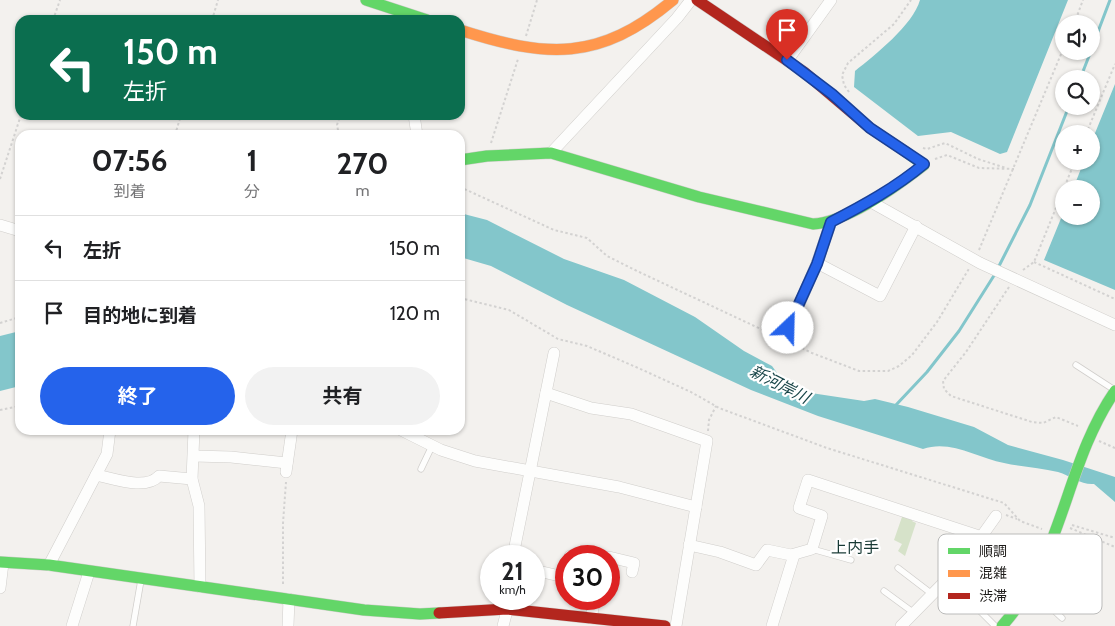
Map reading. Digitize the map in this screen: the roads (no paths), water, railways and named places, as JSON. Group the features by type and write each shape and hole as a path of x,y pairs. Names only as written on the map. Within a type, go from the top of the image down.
{"street":[{"path":"366,0 412,15"},
{"path":"465,32 509,46 537,50 573,48 628,32 673,0"},
{"path":"551,153 677,18 691,0"},
{"path":"465,159 487,156 551,153 582,160 673,190 812,224 831,222 871,202 904,181 924,164 870,128 832,94 787,60 697,0"},
{"path":"787,60 831,0"},
{"path":"871,202 916,226 975,263 1115,325"},
{"path":"788,328 817,264 831,222"},
{"path":"0,225 15,230"},
{"path":"817,264 880,296 916,226"},
{"path":"515,545 554,353"},
{"path":"1056,534 1090,440 1115,391"},
{"path":"546,393 591,408 631,414 706,441 676,626"},
{"path":"49,565 107,454 109,435"},
{"path":"194,435 192,479 199,506 200,588"},
{"path":"194,456 231,457 287,468 291,435"},
{"path":"411,435 432,446 476,461 619,487 696,507"},
{"path":"96,475 140,483 154,482 159,476 192,479"},
{"path":"689,545 720,552 756,565 766,550 794,555 812,549 822,516 799,508 808,480 973,534"},
{"path":"984,534 996,516"},
{"path":"772,626 794,555"},
{"path":"620,559 634,563 632,572"},
{"path":"0,588 1,562 49,565 141,580 364,610 420,614 480,607"},
{"path":"72,626 88,572"},
{"path":"901,626 938,588"},
{"path":"286,598 288,626"},
{"path":"502,626 507,610"},
{"path":"544,610 590,618 665,626"},
{"path":"590,618 592,610"},
{"path":"1002,626 1012,614"}],"lane":[{"path":"1076,365 1115,391"},
{"path":"421,468 432,446"},
{"path":"812,549 851,560"},
{"path":"898,568 932,594"},
{"path":"133,626 141,580"},
{"path":"884,591 914,613"},
{"path":"983,614 995,626"},
{"path":"1058,614 1062,618"}],"water":[{"path":"920,0 1068,0 1062,15 1055,15 1055,32 1007,152 1000,154 951,132 918,136 854,87 855,71 883,48 902,29 916,10"},
{"path":"1115,84 1115,290 1044,260 1058,225 1100,225 1100,180 1077,180 1080,170 1100,170 1100,125 1098,125"},
{"name":"新河岸川","path":"465,214 487,220 564,259 624,280 695,317 744,351 772,366 780,377 798,388 811,393 864,401 875,399 908,407 974,427 1008,445 1115,477 1115,502 1094,484 1080,482 1058,472 994,461 964,450 943,446 923,449 818,416 751,390 567,305 491,266 465,258"},
{"path":"15,332 15,387 0,391 0,336"}],"waterway":[{"path":"1100,26 1110,0"},
{"path":"1084,70 1087,60"},
{"path":"998,268 1030,205 1065,115"},
{"path":"895,406 927,372 959,331 995,274"}],"district":[{"name":"上内手","path":"855,547"}]}
